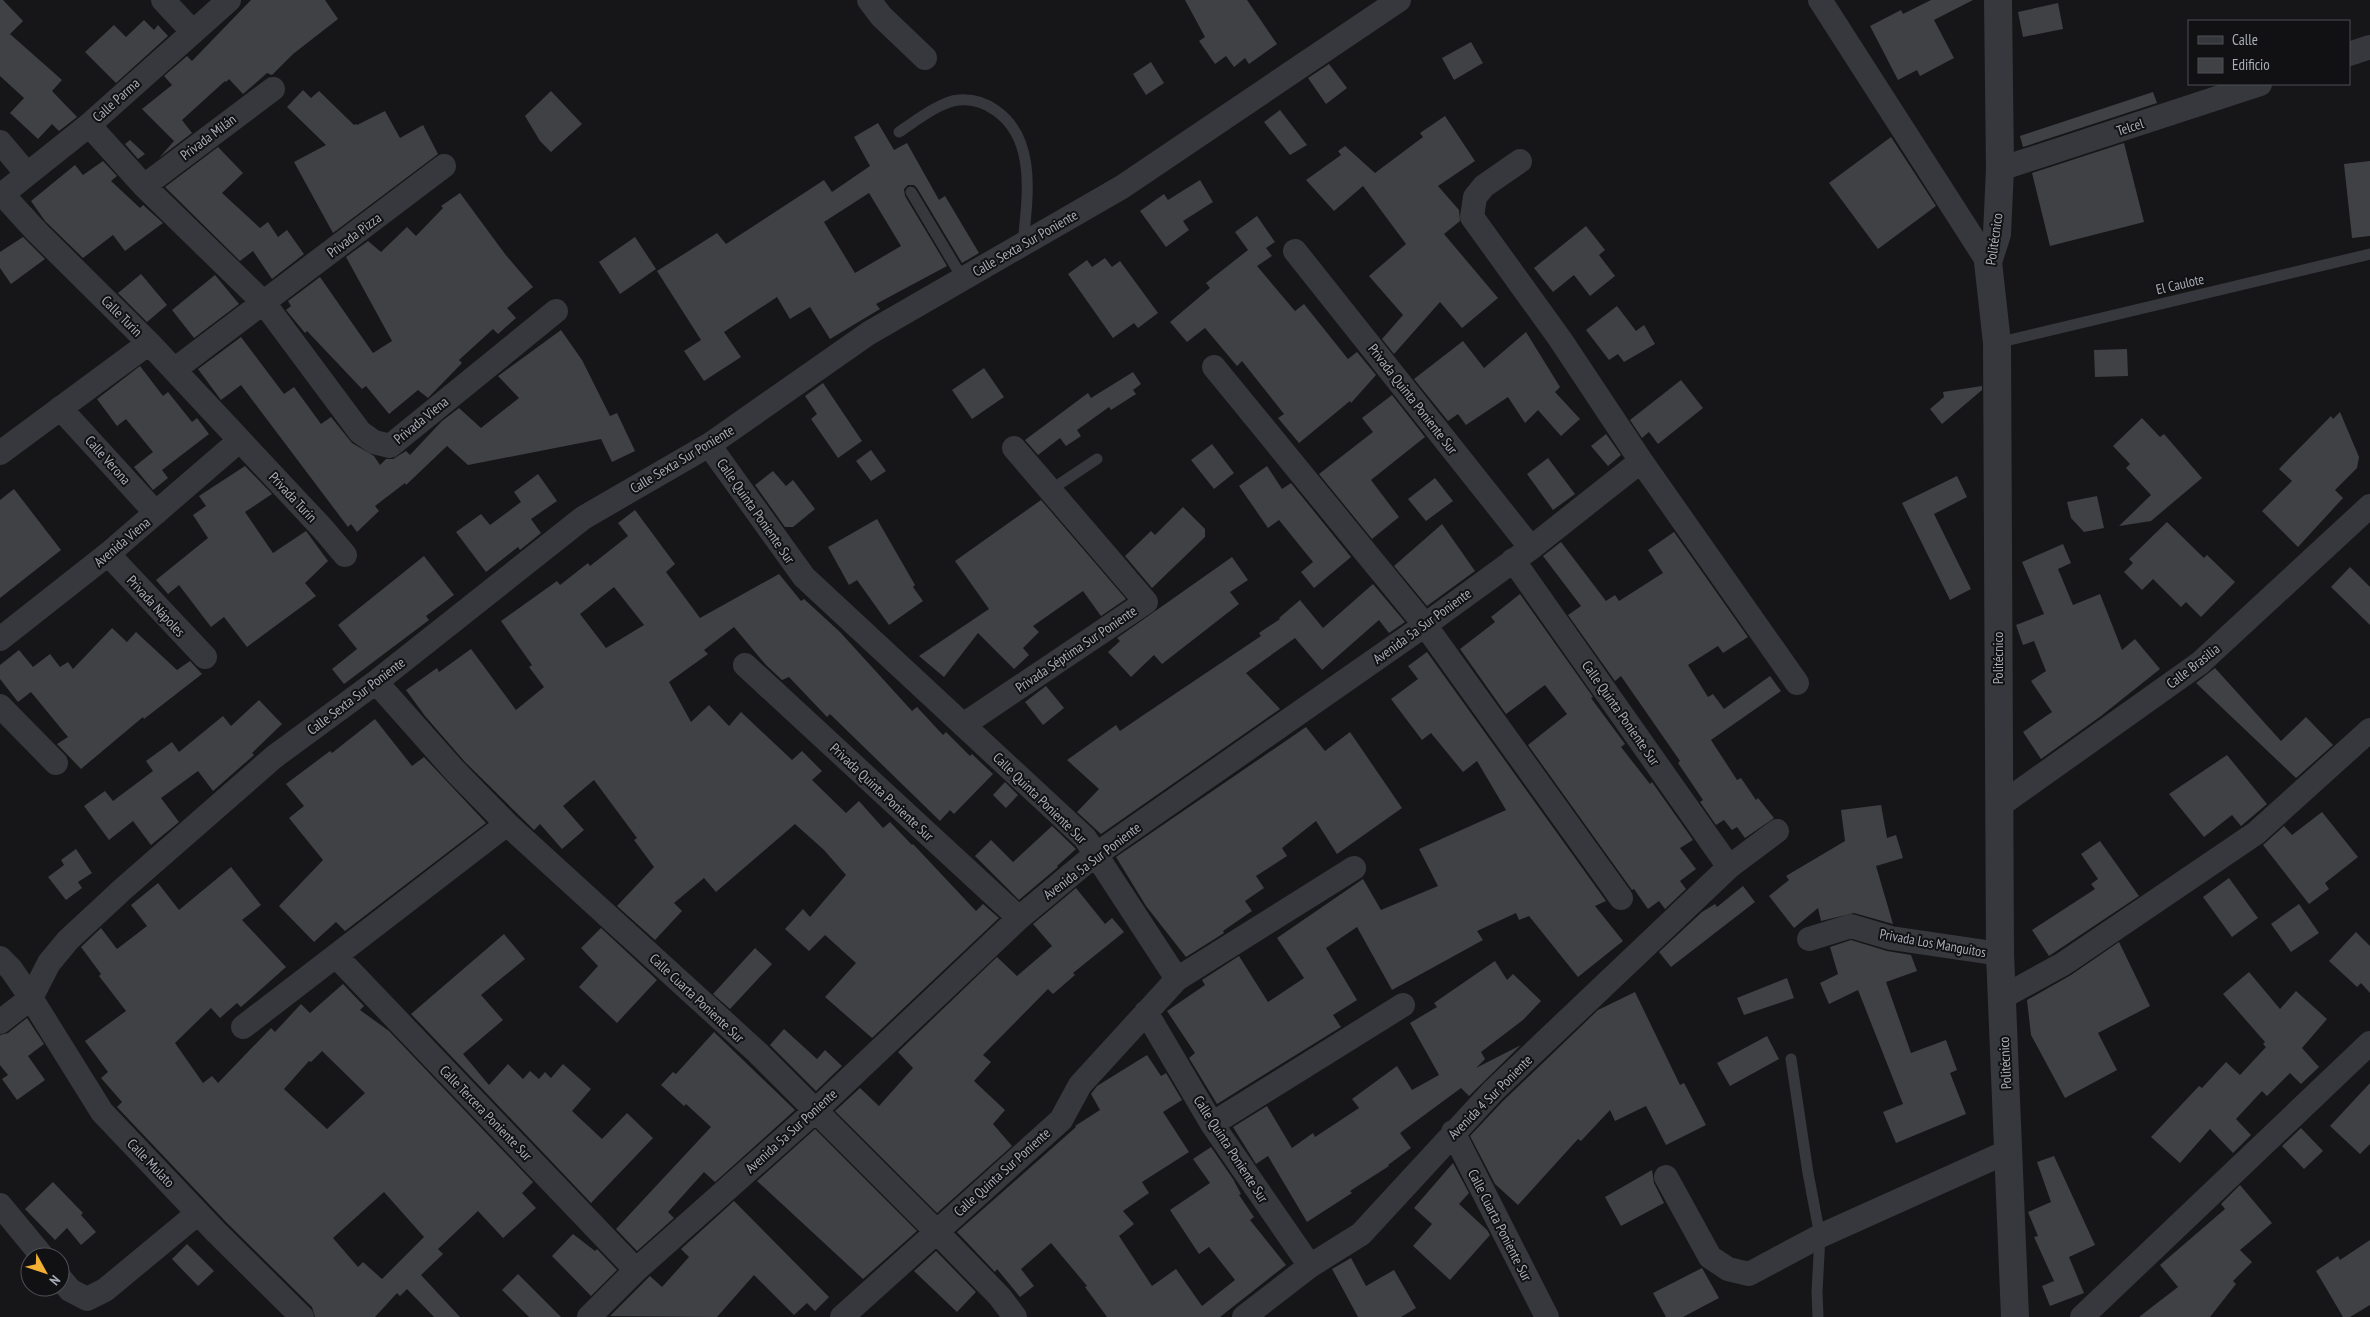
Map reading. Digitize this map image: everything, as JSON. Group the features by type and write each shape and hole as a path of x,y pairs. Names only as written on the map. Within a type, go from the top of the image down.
{"street":[{"path":"163,0 193,32"},
{"name":"Calle Parma","path":"1,195 89,125 229,0"},
{"path":"869,0 881,16 925,58"},
{"name":"Calle Sexta Sur Poniente","path":"28,994 49,963 68,940 123,889 274,757 376,682 583,518 709,445 869,334 1122,186 1399,0"},
{"path":"1820,0 1988,262"},
{"name":"Politécnico","path":"1998,0 2000,169 1998,234 1988,262 1997,343 2000,954 2015,1317"},
{"path":"2350,54 2370,47"},
{"name":"Telcel","path":"2000,169 2257,85"},
{"name":"Privada Milán","path":"144,186 273,89"},
{"path":"89,125 144,186 264,303"},
{"path":"0,142 27,174"},
{"path":"1520,160 1484,186 1475,197 1472,217 1560,339 1641,461 1797,683"},
{"name":"Privada Pizza","path":"174,370 444,166"},
{"name":"Calle Turin","path":"1,195 149,343 240,440"},
{"name":"Privada Quinta Poniente Sur","path":"1295,251 1522,554"},
{"name":"Privada Viena","path":"264,303 360,432 374,442 390,446 556,311"},
{"path":"2,447 60,408 149,343"},
{"path":"1214,367 1425,625 1621,898"},
{"name":"Calle Verona","path":"60,408 156,513"},
{"name":"Avenida Viena","path":"0,639 108,554 240,440"},
{"name":"Privada Turin","path":"240,440 323,529 344,555"},
{"name":"Calle Quinta Poniente Sur","path":"709,445 804,577 1085,838 1177,979"},
{"name":"Privada Séptima Sur Poniente","path":"963,725 1146,602 1014,448"},
{"name":"Avenida 5a Sur Poniente","path":"589,1317 636,1270 815,1111 1019,918 1095,855 1425,625 1522,554 1641,461"},
{"name":"Calle Brasilia","path":"1999,806 2200,664 2370,506"},
{"name":"Privada Nápoles","path":"108,554 205,657"},
{"name":"Calle Quinta Poniente Sur","path":"1522,554 1729,867"},
{"name":"Privada Quinta Poniente Sur","path":"745,666 1019,918"},
{"name":"Calle Cuarta Poniente Sur","path":"376,682 455,771 507,824 757,1052 936,1231 1000,1297 1015,1317"},
{"path":"0,706 56,762"},
{"path":"2002,998 2063,964 2256,833 2370,730"},
{"path":"243,1027 507,824"},
{"name":"Avenida 4 Sur Poniente","path":"1244,1317 1310,1266 1361,1234 1453,1132 1493,1091 1729,867 1776,831"},
{"path":"1146,1012 1177,979 1354,868"},
{"name":"Privada Los Manguitos","path":"1809,939 1851,926 1891,938 2000,954"},
{"name":"Calle Tercera Poniente Sur","path":"336,956 636,1270"},
{"name":"Calle Mulato","path":"0,958 28,994 102,1112 198,1213 302,1317"},
{"path":"0,1022 28,994"},
{"path":"1212,1124 1403,1004"},
{"name":"Calle Quinta Poniente Sur","path":"1146,1012 1212,1124 1310,1266"},
{"name":"Calle Quinta Sur Poniente","path":"842,1317 1061,1120 1080,1086 1146,1012"},
{"path":"2082,1317 2370,1044"},
{"name":"Calle Cuarta Poniente Sur","path":"1453,1132 1547,1317"},
{"path":"1666,1177 1710,1257 1728,1269 1749,1274 1820,1236 2009,1151"},
{"path":"0,1205 35,1247"},
{"path":"70,1290 87,1298 105,1290 198,1213"}],"lane":[{"path":"899,132 938,108 958,100 984,103 1007,118 1024,149 1028,185 1023,244"},
{"path":"911,192 963,279"},
{"name":"El Caulote","path":"1997,343 2370,254"},
{"path":"1049,491 1097,459"},
{"path":"1791,1060 1806,1164 1820,1236 1817,1292 1818,1317"}],"building":[{"path":"0,0 3,0 23,21 10,34 62,80 52,91 77,117 59,131 52,124 38,139 10,113 24,98 0,76"},
{"path":"251,0 325,0 338,19 293,54 272,75 267,73 243,94 229,79 225,81 182,120 192,133 159,158 174,141 142,109 172,85 164,76 187,56 192,61"},
{"path":"1185,0 1247,0 1277,44 1249,64 1245,58 1234,67 1226,56 1215,64 1199,41 1205,37"},
{"path":"1931,0 1973,0 1934,20 1954,58 1920,76 1917,70 1898,80 1870,26 1901,10 1903,14"},
{"path":"2058,3 2063,29 2023,37 2018,12"},
{"path":"144,20 154,30 158,25 168,36 116,83 85,52 114,25 126,37"},
{"path":"1471,42 1483,63 1454,80 1442,58"},
{"path":"1151,62 1164,83 1146,95 1133,74"},
{"path":"1329,64 1347,88 1326,104 1308,78"},
{"path":"303,90 311,98 319,91 354,125 385,111 400,138 423,125 438,154 333,233 294,162 326,145 287,107"},
{"path":"551,91 582,124 551,152 540,141 525,116"},
{"path":"2153,92 2157,103 2023,147 2020,136"},
{"path":"1280,110 1307,145 1290,155 1264,122"},
{"path":"1445,116 1475,161 1438,186 1459,210 1460,221 1444,234 1498,298 1462,328 1440,302 1394,354 1382,339 1403,315 1369,276 1406,244 1363,186 1334,211 1306,180 1341,155 1338,151 1345,146 1375,173 1423,137 1420,133"},
{"path":"878,123 894,150 907,143 939,200 945,196 979,253 962,263 917,188 914,185 908,185 904,189 905,196 947,266 876,304 880,309 830,339 810,307 790,319 777,297 724,332 741,357 704,381 684,351 701,340 657,271 717,233 726,244 824,180 832,192 870,166 854,137","holes":["869,193 901,246 855,273 824,222"]},
{"path":"1891,137 1936,206 1878,249 1829,183"},
{"path":"130,140 145,154 138,159 125,144"},
{"path":"2124,143 2144,222 2050,246 2032,173"},
{"path":"218,147 243,173 222,193 260,228 268,222 278,237 287,230 304,254 272,279 253,251 240,261 165,187"},
{"path":"103,161 117,176 111,181 140,208 143,205 163,223 125,251 113,235 83,258 45,221 31,201 75,165 83,175"},
{"path":"2370,161 2370,236 2352,238 2344,164"},
{"path":"1200,180 1213,202 1183,221 1189,230 1166,247 1140,211 1164,194 1168,200"},
{"path":"460,193 505,254 533,287 507,308 516,318 498,334 493,329 459,360 462,363 428,398 418,390 389,414 366,386 362,389 307,331 305,333 286,310 291,306 288,301 320,277 373,353 392,341 346,257 368,241 381,252 407,227 416,236 443,208 441,206"},
{"path":"1257,216 1275,242 1266,248 1272,256 1257,266 1295,311 1304,304 1348,359 1357,352 1376,375 1351,403 1350,401 1299,443 1278,418 1284,414 1242,361 1237,366 1205,328 1187,342 1170,322 1210,288 1206,283 1248,250 1235,232"},
{"path":"1586,226 1605,250 1599,255 1615,276 1590,296 1574,275 1553,292 1534,268"},
{"path":"23,237 45,259 11,284 0,268 0,252"},
{"path":"635,237 656,269 620,294 599,262"},
{"path":"1105,258 1112,267 1120,261 1158,313 1138,328 1134,323 1113,338 1068,274 1087,260 1092,267"},
{"path":"141,274 167,305 147,322 118,293"},
{"path":"215,275 239,304 194,338 172,310"},
{"path":"1617,306 1636,331 1644,325 1655,344 1624,362 1618,354 1609,360 1586,330"},
{"path":"561,330 582,360 610,416 617,413 635,451 612,462 601,439 468,465 447,446 406,485 405,483 375,506 379,511 357,532 351,524 348,527 241,385 221,400 198,369 241,337 284,394 294,387 321,424 331,417 352,443 374,456 380,465 386,459 393,459 406,451 410,455 442,421 459,408 481,428 519,398 498,376"},
{"path":"1526,332 1560,387 1555,392 1580,419 1561,436 1538,410 1525,423 1508,397 1466,425 1458,414 1448,421 1414,379 1463,341 1484,368"},
{"path":"2127,349 2128,376 2095,377 2094,350"},
{"path":"140,366 163,396 168,392 192,422 197,418 209,434 162,470 168,478 153,490 134,467 153,452 126,419 117,426 97,399"},
{"path":"984,368 1004,397 972,419 952,390"},
{"path":"1133,372 1141,384 1133,390 1136,394 1111,410 1109,407 1077,430 1081,436 1066,446 1060,438 1038,455 1025,440 1088,393 1091,398"},
{"path":"1681,380 1703,408 1658,444 1649,432 1642,438 1630,420"},
{"path":"823,383 862,441 838,458 811,419 817,414 805,396"},
{"path":"1982,386 1982,390 1942,424 1930,409 1944,397 1943,392"},
{"path":"1392,395 1425,437 1371,480 1399,517 1372,539 1319,474 1373,432 1362,418"},
{"path":"2340,412 2359,457 2357,468 2335,490 2343,498 2298,547 2262,511 2292,481 2279,469 2331,416 2333,419"},
{"path":"2142,418 2160,437 2164,434 2202,478 2151,521 2119,526 2151,495 2126,468 2130,464 2113,446"},
{"path":"1606,434 1621,455 1608,466 1591,446"},
{"path":"1212,444 1234,473 1214,489 1191,460"},
{"path":"871,450 886,471 871,481 856,461"},
{"path":"1548,458 1575,494 1553,510 1527,474"},
{"path":"245,466 272,494 245,512 273,553 306,531 328,561 305,583 316,596 247,647 224,617 211,627 179,585 168,594 156,580 208,538 193,515 206,506 199,496"},
{"path":"1267,466 1282,489 1291,483 1351,557 1314,588 1301,572 1313,562 1279,520 1268,528 1239,486"},
{"path":"773,471 786,486 793,480 815,509 793,527 785,527 755,485"},
{"path":"538,474 557,501 531,519 541,533 520,550 518,547 486,572 456,532 481,514 490,525 521,502 514,492"},
{"path":"1957,476 1967,497 1934,514 1971,589 1950,600 1902,503"},
{"path":"1435,478 1453,501 1426,521 1408,499"},
{"path":"14,489 61,550 0,598 0,500"},
{"path":"2097,496 2104,528 2084,532 2071,518 2067,502"},
{"path":"1041,500 1126,599 1101,616 1083,591 1033,626 1039,632 1023,648 1029,655 1014,669 978,633 944,677 919,656 989,609 955,561"},
{"path":"1183,507 1205,529 1205,537 1152,588 1125,556 1151,531 1155,535"},
{"path":"635,510 675,564 666,572 700,618 779,574 801,601 804,599 840,632 912,711 917,707 943,735 946,732 970,756 972,754 993,774 954,814 950,810 940,821 830,714 827,717 789,677 782,680 766,665 734,627 704,650 708,654 669,682 691,722 709,705 729,726 741,712 792,760 802,751 822,771 812,780 846,813 859,801 883,828 890,822 976,911 983,904 999,918 872,1038 825,997 856,963 825,935 809,951 785,929 803,909 810,917 846,875 824,850 795,824 716,892 704,878 674,903 682,911 655,940 617,906 654,867 634,840 637,838 594,780 563,806 584,830 562,849 540,824 534,830 465,762 425,716 406,690 437,668 439,672 471,649 516,710 544,687 529,667 532,665 501,621 557,581 560,585 588,563 590,566 628,536 618,523","holes":["614,587 644,625 606,648 580,614"]},
{"path":"877,519 915,585 913,587 923,601 889,625 857,580 849,585 828,547"},
{"path":"2167,522 2204,558 2207,555 2235,582 2201,617 2186,602 2181,607 2153,579 2142,590 2124,572 2133,563 2129,559"},
{"path":"1442,524 1475,571 1427,606 1394,566"},
{"path":"1674,532 1748,637 1723,653 1718,646 1688,665 1708,697 1713,694 1724,709 1770,676 1781,691 1711,740 1737,780 1741,778 1756,800 1758,798 1774,818 1745,838 1737,827 1732,830 1724,820 1716,825 1700,802 1703,800 1678,763 1680,761 1621,676 1615,681 1568,615 1581,606 1543,556 1561,542 1606,601 1615,595 1619,601 1663,573 1648,550"},
{"path":"2063,544 2071,563 2058,569 2073,605 2100,594 2122,650 2135,639 2160,669 2101,716 2041,759 2023,732 2052,712 2031,681 2046,671 2034,641 2023,645 2016,625 2044,614 2022,562"},
{"path":"424,556 454,595 426,616 429,620 344,684 332,669 357,649 338,625"},
{"path":"1232,557 1248,580 1230,592 1239,604 1162,664 1154,655 1131,677 1108,652 1120,641 1117,638"},
{"path":"2350,567 2370,587 2370,625 2331,587"},
{"path":"1373,584 1405,622 1389,633 1379,620 1322,670 1295,638 1246,673 1280,709 1101,834 1077,812 1099,789 1067,760 1116,725 1120,731 1261,636 1259,633 1280,619 1300,600 1323,628"},
{"path":"1520,594 1625,744 1621,747 1650,784 1652,782 1693,840 1680,848 1696,869 1680,881 1686,889 1665,909 1659,901 1648,909 1634,889 1632,890 1528,745 1567,714 1545,685 1506,714 1460,649 1495,622 1491,617"},
{"path":"112,628 127,642 136,632 177,670 190,661 202,674 144,719 143,717 81,769 57,744 68,737 31,692 18,702 0,679 0,665 19,650 33,667 50,654 60,667 68,662 73,669"},
{"path":"1427,652 1606,901 1595,906 1623,941 1578,977 1529,916 1519,920 1516,913 1477,931 1483,940 1392,990 1357,927 1326,948 1357,1000 1333,1015 1341,1027 1217,1104 1189,1058 1195,1053 1167,1011 1205,985 1202,980 1239,956 1268,1002 1304,978 1277,938 1363,879 1381,910 1438,886 1419,849 1506,810 1477,761 1463,772 1431,733 1422,740 1391,699 1418,679 1408,666"},
{"path":"2215,668 2281,741 2306,717 2333,745 2296,778 2196,683"},
{"path":"1046,686 1064,708 1043,725 1025,702"},
{"path":"259,700 282,724 252,753 254,755 213,791 198,771 161,798 179,822 151,845 133,821 109,840 84,806 105,791 113,801 153,771 146,761 172,742 179,752 223,716 231,726"},
{"path":"375,719 412,766 424,757 486,823 345,931 336,922 314,942 279,906 323,860 289,818 304,806 286,784 330,751 332,753"},
{"path":"1306,727 1325,751 1350,732 1402,808 1337,854 1316,821 1282,848 1287,856 1256,876 1264,888 1245,901 1252,911 1223,931 1224,933 1186,957 1146,906 1116,857"},
{"path":"2227,755 2267,804 2241,826 2232,815 2204,837 2169,794"},
{"path":"1005,782 1018,795 1006,808 993,795"},
{"path":"1881,805 1887,838 1896,835 1903,858 1876,866 1893,924 1854,913 1821,921 1818,908 1794,928 1769,896 1789,880 1786,876 1845,841 1841,810"},
{"path":"2322,812 2358,857 2325,883 2329,889 2309,904 2263,845 2284,826 2292,835"},
{"path":"1052,826 1076,849 1019,900 975,856 991,840 1013,862"},
{"path":"2100,841 2139,896 2049,956 2032,930 2095,889 2091,884 2098,879 2081,854"},
{"path":"76,849 92,873 78,882 82,888 66,900 48,877 64,865 61,860"},
{"path":"231,867 261,905 242,920 286,967 241,1007 237,1003 220,1018 211,1008 175,1043 203,1083 212,1076 218,1083 271,1028 275,1032 301,1004 310,1013 343,984 364,1006 360,1010 389,1031 533,1182 522,1193 536,1208 503,1238 478,1211 438,1249 443,1254 421,1275 460,1317 434,1317 407,1289 400,1296 397,1293 375,1317 315,1317 312,1307 226,1222 117,1107 122,1102 101,1078 108,1072 85,1041 126,1011 99,976 101,974 81,947 101,928 117,949 147,926 131,905 158,883 179,910","holes":["322,1051 365,1093 327,1129 284,1089 309,1061 311,1062","384,1192 424,1237 382,1279 363,1262 358,1267 333,1238"]},
{"path":"2229,878 2258,918 2232,937 2203,897"},
{"path":"1743,886 1755,902 1671,967 1659,952 1702,912 1715,904 1717,907"},
{"path":"1076,888 1105,924 1112,918 1124,932 1073,973 1075,975 1053,994 1048,989 983,1055 991,1062 974,1081 1005,1110 993,1124 1012,1146 937,1213 835,1111 860,1088 879,1106 913,1068 898,1052 997,957 1017,976 1052,946 1033,924"},
{"path":"2299,904 2319,933 2291,952 2271,924"},
{"path":"601,928 657,980 617,1023 579,987 598,966 581,948"},
{"path":"2356,932 2370,946 2370,993 2361,983 2357,987 2329,961"},
{"path":"504,934 525,959 481,995 503,1020 463,1054 489,1085 508,1064 523,1079 530,1071 539,1079 545,1072 551,1078 563,1064 591,1089 572,1111 602,1139 627,1113 653,1138 591,1203 411,1014"},
{"path":"1851,940 1887,951 1911,955 1917,971 1886,982 1911,1053 1946,1040 1957,1070 1950,1073 1966,1114 1896,1143 1883,1112 1903,1104 1858,990 1829,1004 1820,983 1838,974 1830,947"},
{"path":"2119,942 2150,1006 2098,1033 2117,1070 2065,1098 2031,1035 2027,1000 2071,975"},
{"path":"755,948 772,964 730,1009 713,994"},
{"path":"1495,961 1507,980 1513,974 1541,1001 1523,1020 1481,1052 1485,1059 1476,1068 1521,1045 1469,1096 1461,1088 1400,1133 1411,1148 1389,1166 1350,1191 1352,1193 1307,1222 1268,1156 1256,1164 1233,1127 1267,1106 1292,1148 1313,1133 1315,1137 1359,1108 1352,1099 1397,1066 1412,1090 1439,1075 1410,1023 1437,1007 1434,1003"},
{"path":"2249,972 2280,1009 2296,991 2327,1019 2302,1048 2319,1067 2301,1084 2290,1073 2267,1096 2262,1091 2236,1119 2251,1135 2233,1153 2210,1129 2180,1163 2151,1137 2199,1086 2202,1088 2226,1062 2240,1075 2266,1047 2263,1044 2265,1042 2223,994"},
{"path":"1787,978 1794,998 1744,1015 1737,998"},
{"path":"1635,992 1680,1085 1684,1083 1706,1125 1666,1145 1646,1106 1615,1121 1610,1110 1581,1141 1578,1139 1518,1205 1495,1184 1470,1136 1503,1101 1598,1010"},
{"path":"27,1018 44,1044 28,1056 45,1080 17,1100 2,1079 8,1075 0,1065 0,1035 8,1033"},
{"path":"784,1029 817,1059 825,1050 842,1066 816,1091 770,1045"},
{"path":"714,1032 795,1110 715,1182 704,1172 668,1212 674,1218 637,1251 616,1229 711,1127 686,1104 684,1106 661,1085 673,1072 676,1074"},
{"path":"1767,1036 1779,1059 1730,1086 1717,1063"},
{"path":"1147,1055 1161,1076 1166,1073 1182,1100 1163,1112 1189,1152 1142,1182 1149,1193 1123,1211 1134,1224 1119,1236 1152,1286 1176,1269 1202,1306 1235,1280 1209,1247 1199,1254 1170,1210 1210,1183 1193,1159 1211,1147 1233,1179 1241,1194 1239,1195 1254,1217 1250,1220 1286,1265 1220,1317 1107,1317 1085,1287 1087,1286 1051,1243 1021,1269 1034,1286 1020,1297 997,1269 995,1272 957,1232 1075,1126 1100,1110 1091,1094 1097,1086"},
{"path":"2370,1083 2370,1144 2360,1154 2330,1126"},
{"path":"2301,1128 2323,1151 2304,1169 2282,1146"},
{"path":"815,1129 917,1231 863,1279 757,1181"},
{"path":"2054,1156 2095,1245 2069,1257 2084,1293 2050,1306 2042,1286 2054,1281 2034,1237 2038,1236 2028,1212 2051,1202 2037,1162"},
{"path":"1453,1163 1469,1193 1459,1204 1490,1235 1450,1280 1413,1246 1432,1224 1414,1208"},
{"path":"1652,1170 1654,1183 1664,1203 1621,1226 1605,1197"},
{"path":"53,1182 83,1213 81,1215 96,1232 81,1245 67,1228 55,1240 25,1209"},
{"path":"2240,1185 2272,1223 2240,1250 2252,1262 2233,1281 2236,1284 2210,1317 2139,1317 2178,1287 2160,1265 2225,1209 2221,1204"},
{"path":"734,1201 829,1297 815,1311 807,1303 794,1315 754,1275 717,1317 610,1316 650,1276 662,1287 689,1257 681,1249"},
{"path":"573,1234 595,1251 597,1249 617,1270 591,1296 552,1256"},
{"path":"2370,1240 2370,1305 2350,1317 2343,1317 2316,1271 2338,1256 2340,1260"},
{"path":"187,1244 214,1271 198,1286 172,1259"},
{"path":"936,1251 976,1292 957,1312 914,1271"},
{"path":"1351,1258 1366,1286 1394,1270 1416,1308 1401,1317 1358,1317 1332,1269"},
{"path":"1702,1268 1719,1298 1683,1317 1666,1317 1653,1293"},
{"path":"518,1274 561,1317 529,1317 502,1290"}]}
